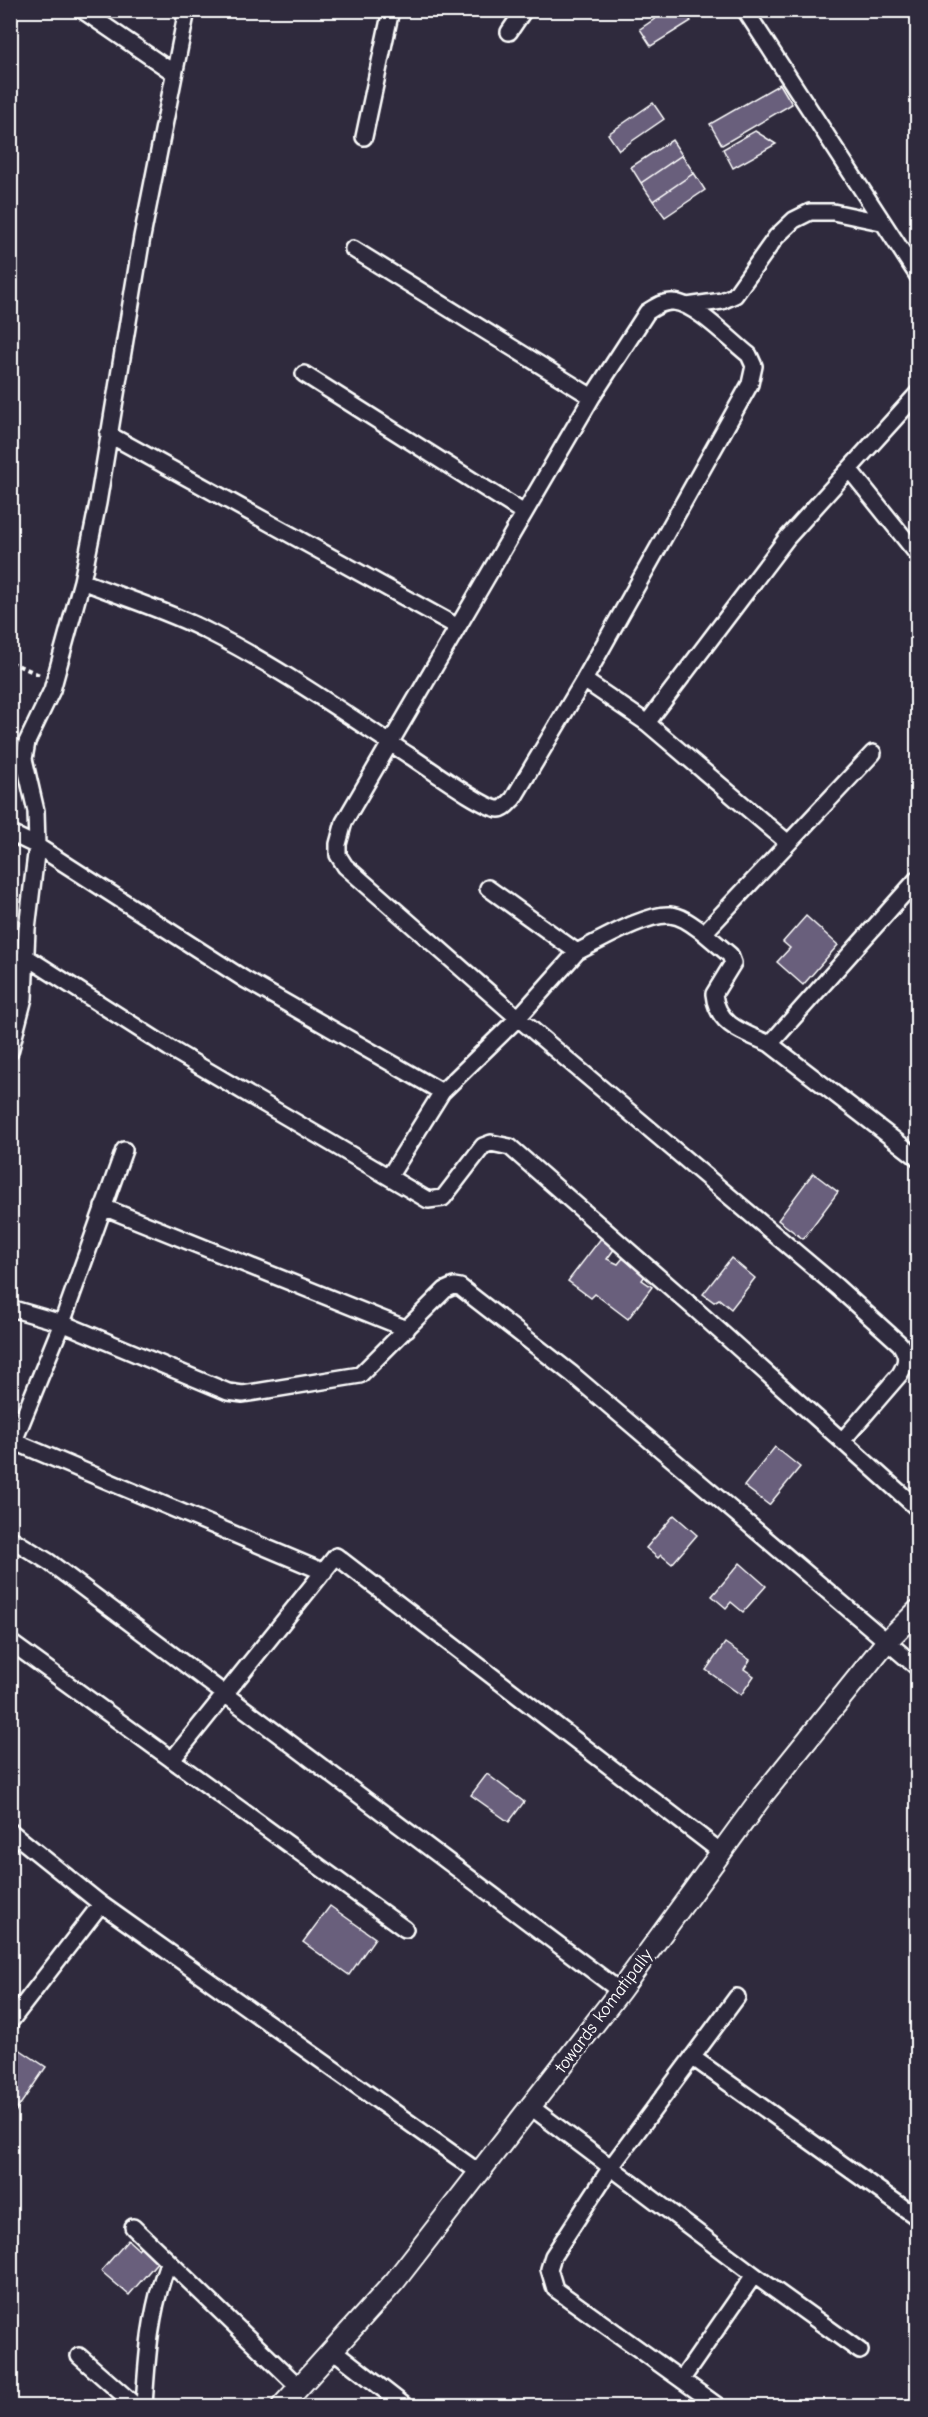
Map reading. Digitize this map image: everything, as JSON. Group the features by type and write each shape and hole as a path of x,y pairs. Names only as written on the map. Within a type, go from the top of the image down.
{"street":[{"path":"82,10 174,73"},
{"path":"10,1052 24,998 25,956 37,846 36,811 24,759 27,742 55,679 82,581 98,503 142,237 186,10"},
{"path":"364,137 391,10"},
{"path":"509,32 524,10"},
{"path":"745,10 918,276"},
{"path":"687,306 722,301 735,295 776,237 794,220 810,212 833,212 881,222"},
{"path":"353,249 592,397"},
{"path":"82,581 208,631 278,671 392,744 485,805 496,809 504,808 513,799 584,680 754,374 754,366 749,355 687,306 671,301 647,312 592,397 392,744 344,822 338,844 338,855 345,866 518,1018 837,1287 900,1344 906,1353 906,1363 900,1374 842,1441"},
{"path":"304,374 524,513"},
{"path":"647,723 787,538 917,395"},
{"path":"108,434 458,627"},
{"path":"849,469 918,555"},
{"path":"584,680 647,723 788,842"},
{"path":"704,933 873,753"},
{"path":"10,833 37,846 244,979 441,1092"},
{"path":"771,1044 918,878"},
{"path":"488,888 577,952"},
{"path":"389,1177 441,1092 518,1018 577,952 652,918 670,915 684,919 730,955 733,963 714,994 720,1016 728,1024 771,1044 918,1158"},
{"path":"25,956 169,1048 428,1200 436,1201 451,1189 476,1152 483,1146 491,1143 510,1148 694,1308 918,1509"},
{"path":"124,1150 62,1323 13,1447 324,1572"},
{"path":"103,1207 407,1329"},
{"path":"10,1308 62,1323 228,1392 243,1394 360,1375 448,1287 465,1290 572,1374 918,1668"},
{"path":"10,1538 49,1562 620,1991"},
{"path":"172,1760 336,1556 721,1852"},
{"name":"towards komatipally","path":"282,2406 395,2281 620,1991 763,1795 887,1641 918,1610"},
{"path":"10,1642 405,1929"},
{"path":"10,1831 101,1904 480,2173"},
{"path":"12,2016 101,1904"},
{"path":"718,2406 555,2289 550,2279 553,2256 611,2167 736,1997"},
{"path":"692,2057 918,2218"},
{"path":"531,2107 754,2275 860,2351"},
{"path":"133,2227 299,2387"},
{"path":"144,2406 149,2330 158,2289 168,2263"},
{"path":"682,2379 754,2275"},
{"path":"333,2350 405,2406"},
{"path":"79,2356 136,2406"}],"path":[{"path":"10,662 28,671 55,679"}],"building":[{"path":"668,10 684,10 691,21 651,46 640,29"},
{"path":"780,84 792,104 722,145 710,124"},
{"path":"653,103 664,119 619,150 608,134"},
{"path":"755,131 776,144 733,168 723,149"},
{"path":"672,140 682,155 641,183 631,167"},
{"path":"682,155 694,173 653,201 641,183"},
{"path":"694,173 705,190 665,217 653,201"},
{"path":"806,916 838,945 803,985 777,962 790,948 783,942"},
{"path":"813,1173 838,1192 803,1239 778,1220"},
{"path":"602,1237 615,1248 607,1259 618,1264 623,1258 645,1276 642,1280 652,1287 628,1319 595,1294 591,1298 568,1281"},
{"path":"731,1258 755,1278 731,1309 719,1299 714,1302 703,1294"},
{"path":"775,1447 800,1467 769,1505 744,1486"},
{"path":"674,1515 697,1535 672,1564 661,1555 658,1558 646,1548"},
{"path":"740,1563 766,1586 743,1612 731,1602 726,1608 712,1596"},
{"path":"725,1643 750,1660 744,1669 754,1676 741,1695 706,1670"},
{"path":"487,1774 524,1802 509,1822 471,1795"},
{"path":"330,1906 375,1938 349,1975 303,1942"},
{"path":"10,2043 46,2067 11,2118 10,2118"},
{"path":"128,2240 138,2249 142,2245 159,2260 129,2295 101,2271"}]}
